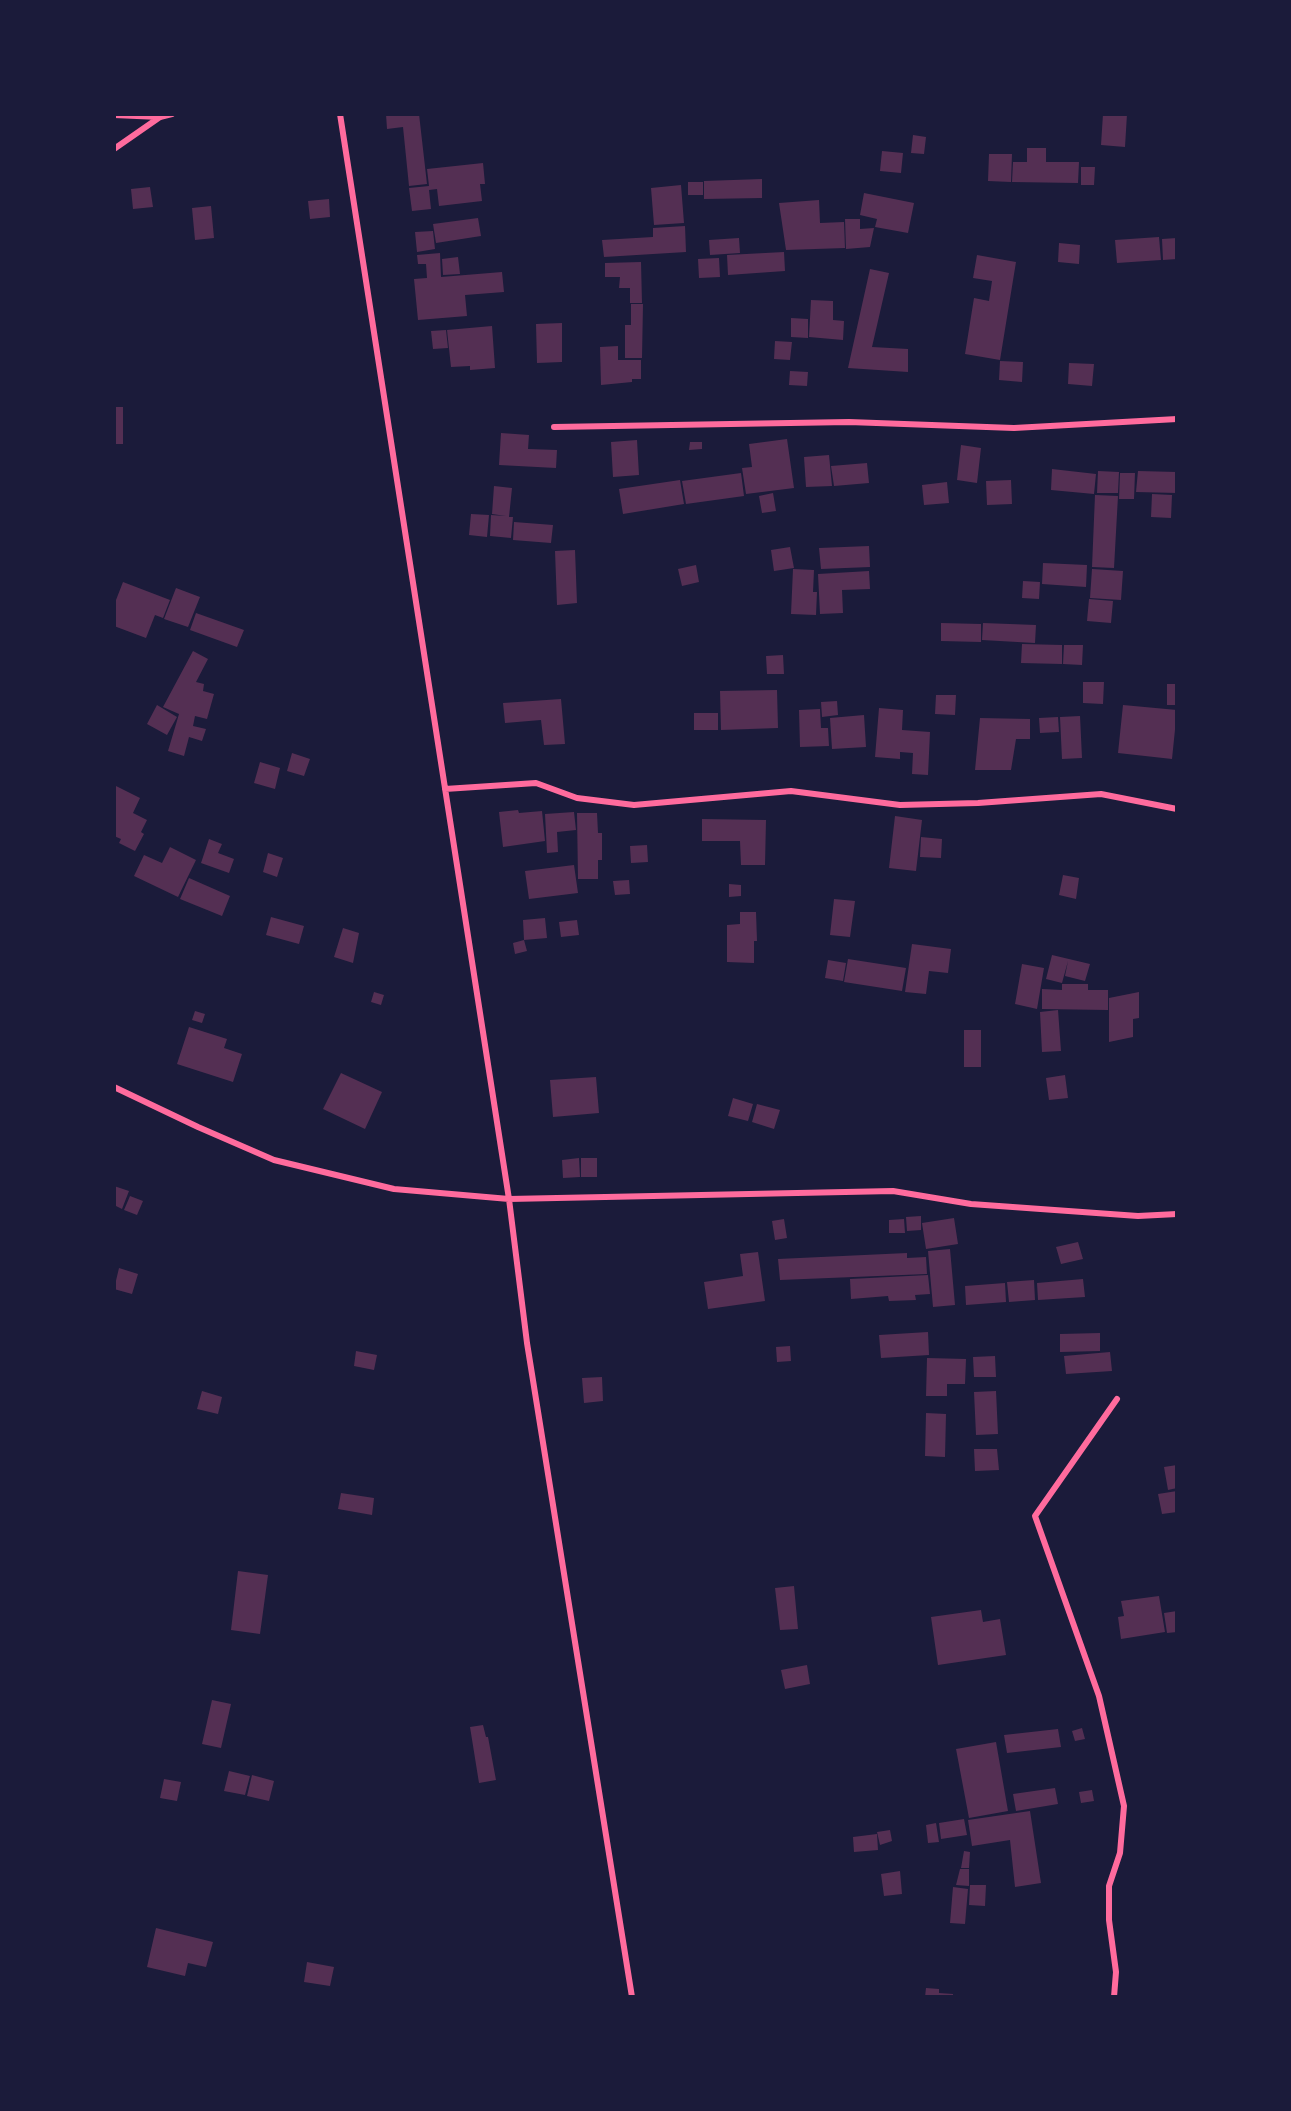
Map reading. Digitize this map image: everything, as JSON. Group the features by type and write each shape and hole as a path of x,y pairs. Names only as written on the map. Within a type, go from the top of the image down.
{"street":[{"path":"114,115 160,117 172,114"},
{"path":"340,114 509,1199 529,1354 632,1997"},
{"path":"114,150 160,117"},
{"path":"554,427 849,422 1014,428 1177,419"},
{"path":"445,789 536,783 577,798 634,805 791,791 900,805 978,803 1101,794 1177,808"},
{"path":"114,1087 198,1128 274,1160 394,1189 509,1199 893,1191 971,1204 1138,1216 1177,1214"},
{"path":"1114,1997 1116,1972 1109,1920 1109,1886 1120,1853 1124,1806 1099,1696 1035,1516 1117,1399"}],"building":[{"path":"386,114 419,114 427,184 409,186 403,127 387,129"},
{"path":"1103,114 1127,114 1125,147 1101,145"},
{"path":"913,135 926,137 924,154 911,153"},
{"path":"1027,148 1046,148 1046,162 1079,162 1078,183 1012,182 1013,162 1027,162"},
{"path":"882,151 903,153 901,173 880,171"},
{"path":"989,154 1012,154 1011,182 988,181"},
{"path":"483,163 485,184 480,184 482,201 439,206 437,189 429,190 431,209 412,211 409,188 429,186 427,169"},
{"path":"1081,167 1095,167 1094,185 1081,185"},
{"path":"762,179 762,198 704,199 704,181"},
{"path":"688,182 703,182 703,195 688,195"},
{"path":"681,185 684,223 654,225 651,188"},
{"path":"150,187 153,207 133,209 131,189"},
{"path":"864,193 914,203 908,233 875,227 877,219 860,215"},
{"path":"329,199 330,217 310,219 308,201"},
{"path":"819,200 820,223 844,222 845,248 786,250 779,203"},
{"path":"211,206 214,238 195,240 192,208"},
{"path":"478,218 481,236 436,243 433,224"},
{"path":"845,219 860,219 860,229 874,228 870,247 846,249"},
{"path":"685,226 686,252 604,257 602,240 653,237 653,228"},
{"path":"433,231 435,249 417,252 415,232"},
{"path":"1159,237 1161,260 1117,263 1115,240"},
{"path":"739,238 740,253 710,255 709,240"},
{"path":"1177,238 1177,259 1163,260 1162,239"},
{"path":"1059,243 1080,245 1079,264 1058,262"},
{"path":"784,252 785,271 728,275 727,255"},
{"path":"440,253 441,277 502,272 504,292 465,295 467,316 418,320 414,279 427,278 426,264 418,264 417,255"},
{"path":"977,255 1016,262 1000,360 965,354 974,298 989,301 992,281 973,278"},
{"path":"458,257 460,274 443,275 442,259"},
{"path":"719,258 720,277 699,278 698,259"},
{"path":"641,262 642,303 630,303 630,288 619,288 620,277 605,277 605,263"},
{"path":"870,269 889,273 872,347 908,349 908,372 848,368"},
{"path":"811,300 833,301 833,320 844,321 843,340 809,337"},
{"path":"631,304 643,304 642,358 625,358 625,325 631,325"},
{"path":"791,318 808,319 808,338 791,337"},
{"path":"562,323 562,362 537,363 536,324"},
{"path":"492,326 495,368 470,370 470,366 451,367 447,330"},
{"path":"446,330 448,348 433,349 431,331"},
{"path":"775,341 792,342 790,360 774,359"},
{"path":"618,346 618,360 641,360 641,379 601,385 600,347"},
{"path":"1000,361 1023,362 1022,382 999,380"},
{"path":"1069,363 1094,364 1092,386 1068,384"},
{"path":"790,371 808,372 807,386 789,385"},
{"path":"114,407 123,407 123,444 114,444"},
{"path":"501,433 529,435 528,449 557,450 556,468 499,465"},
{"path":"787,439 794,488 746,494 742,468 752,467 749,444"},
{"path":"637,440 639,475 613,477 611,442"},
{"path":"690,442 702,442 702,449 689,450"},
{"path":"961,445 981,448 977,483 957,480"},
{"path":"829,455 832,486 806,487 804,457"},
{"path":"867,463 869,483 834,486 831,466"},
{"path":"1052,469 1096,474 1094,494 1051,490"},
{"path":"1098,471 1119,472 1118,493 1097,493"},
{"path":"1138,471 1177,472 1177,493 1136,492"},
{"path":"741,473 744,496 686,504 682,481"},
{"path":"1120,473 1135,473 1134,499 1119,499"},
{"path":"680,480 684,504 623,514 619,489"},
{"path":"1011,480 1012,504 987,505 986,481"},
{"path":"947,482 949,503 924,505 922,485"},
{"path":"494,486 512,488 509,517 513,517 511,538 490,536 491,515 506,516 492,514"},
{"path":"773,493 776,511 762,513 759,496"},
{"path":"1152,494 1172,495 1171,518 1151,517"},
{"path":"1095,495 1118,496 1114,568 1092,567"},
{"path":"471,514 489,515 487,537 469,535"},
{"path":"514,522 553,525 551,543 513,540"},
{"path":"869,546 870,567 821,569 819,548"},
{"path":"790,547 794,568 774,571 771,550"},
{"path":"575,550 577,603 557,605 555,551"},
{"path":"1043,563 1087,565 1086,587 1042,584"},
{"path":"696,565 699,582 682,586 678,569"},
{"path":"793,569 814,570 813,592 817,592 816,615 791,614"},
{"path":"1092,569 1123,571 1121,600 1090,598"},
{"path":"869,571 870,589 842,590 843,613 820,614 818,574"},
{"path":"1023,581 1040,582 1039,599 1022,598"},
{"path":"123,582 170,600 163,618 155,615 146,638 114,626 114,600"},
{"path":"176,588 200,597 188,627 164,619"},
{"path":"1089,599 1113,601 1111,623 1087,621"},
{"path":"196,613 244,630 237,647 190,630"},
{"path":"941,623 981,624 981,642 941,641"},
{"path":"983,623 1036,625 1035,643 982,640"},
{"path":"1022,644 1062,645 1062,664 1021,663"},
{"path":"1064,645 1083,645 1082,665 1063,664"},
{"path":"193,651 208,659 196,682 204,684 203,691 214,694 207,719 195,716 193,726 206,729 202,741 189,737 184,756 168,751 179,714 163,707"},
{"path":"783,655 784,674 767,674 766,656"},
{"path":"1083,682 1104,682 1103,704 1083,703"},
{"path":"1167,684 1177,684 1177,705 1167,705"},
{"path":"777,690 778,728 721,730 720,691"},
{"path":"936,695 956,695 955,715 935,714"},
{"path":"561,699 565,744 544,745 541,720 505,723 503,703"},
{"path":"837,701 838,715 822,717 821,702"},
{"path":"157,705 177,717 167,735 147,724"},
{"path":"1123,705 1177,710 1172,759 1118,753"},
{"path":"879,708 903,710 902,730 930,732 928,775 912,774 913,753 900,752 900,759 875,757"},
{"path":"820,709 821,728 828,728 829,746 800,747 799,710"},
{"path":"694,713 718,713 718,730 694,730"},
{"path":"864,715 866,747 832,749 830,718"},
{"path":"1080,716 1082,758 1062,759 1060,717"},
{"path":"1058,717 1059,732 1040,733 1039,718"},
{"path":"980,718 1030,719 1030,739 1016,739 1011,770 975,770"},
{"path":"292,753 310,759 304,776 287,771"},
{"path":"260,762 280,768 275,789 254,783"},
{"path":"114,785 140,798 133,813 147,820 141,832 144,834 135,851 119,843 121,839 114,836"},
{"path":"518,810 519,813 542,811 545,841 503,847 499,812"},
{"path":"574,812 576,830 557,832 558,852 547,853 545,814"},
{"path":"577,813 597,813 598,833 602,833 602,860 598,860 598,879 578,879"},
{"path":"895,816 922,820 916,871 889,868"},
{"path":"702,819 766,820 765,865 741,865 740,841 702,841"},
{"path":"921,837 942,839 941,858 920,857"},
{"path":"209,839 222,844 218,853 234,859 229,873 201,863"},
{"path":"647,845 648,862 631,863 630,846"},
{"path":"170,847 196,860 178,897 134,876 144,855 162,863"},
{"path":"268,853 283,858 277,877 263,872"},
{"path":"574,865 578,893 529,899 525,871"},
{"path":"1063,875 1079,878 1076,899 1059,895"},
{"path":"189,878 230,896 222,916 180,899"},
{"path":"629,880 630,894 615,895 613,881"},
{"path":"729,884 741,885 741,896 729,897"},
{"path":"834,899 855,901 850,937 830,935"},
{"path":"740,912 756,912 757,941 754,941 754,963 727,962 727,925 740,924"},
{"path":"271,917 304,926 299,944 266,935"},
{"path":"545,918 547,938 524,940 523,920"},
{"path":"577,920 579,935 561,937 559,922"},
{"path":"343,928 359,933 353,963 334,957"},
{"path":"524,940 527,951 515,954 513,943"},
{"path":"912,944 951,949 948,973 929,971 926,994 905,992"},
{"path":"1052,955 1090,964 1085,981 1065,976 1068,961 1062,983 1046,979"},
{"path":"848,959 906,968 902,991 844,982"},
{"path":"828,960 846,963 843,981 825,978"},
{"path":"1022,964 1044,968 1037,1009 1015,1004"},
{"path":"1062,984 1088,984 1088,990 1108,990 1108,1010 1042,1009 1042,989 1062,990"},
{"path":"374,992 384,995 381,1005 371,1002"},
{"path":"1139,992 1139,1018 1133,1019 1133,1037 1109,1042 1109,998"},
{"path":"1058,1010 1061,1051 1042,1052 1040,1012"},
{"path":"195,1011 205,1014 202,1023 192,1020"},
{"path":"189,1027 227,1039 224,1048 242,1054 233,1082 177,1064"},
{"path":"964,1030 981,1030 981,1067 964,1067"},
{"path":"341,1073 382,1092 365,1129 323,1109"},
{"path":"1065,1075 1068,1098 1049,1100 1046,1078"},
{"path":"596,1077 599,1113 553,1117 550,1080"},
{"path":"733,1098 753,1104 748,1121 728,1116"},
{"path":"757,1104 780,1110 774,1129 752,1122"},
{"path":"579,1158 580,1177 563,1178 562,1160"},
{"path":"581,1158 597,1158 597,1177 581,1177"},
{"path":"114,1186 129,1191 122,1209 114,1205"},
{"path":"130,1196 143,1201 137,1215 124,1210"},
{"path":"921,1216 921,1230 907,1231 906,1217"},
{"path":"954,1218 958,1244 926,1249 922,1223"},
{"path":"784,1219 787,1238 775,1240 772,1221"},
{"path":"904,1219 905,1233 889,1233 889,1220"},
{"path":"1078,1242 1083,1259 1061,1264 1056,1247"},
{"path":"950,1249 955,1305 933,1307 928,1251"},
{"path":"758,1252 765,1301 708,1309 704,1282 743,1276 740,1254"},
{"path":"907,1253 907,1258 926,1257 927,1274 780,1280 778,1259"},
{"path":"119,1268 138,1274 132,1294 114,1289"},
{"path":"928,1275 930,1294 915,1295 916,1300 889,1301 888,1296 851,1299 850,1279"},
{"path":"1083,1279 1085,1297 1038,1300 1037,1283"},
{"path":"1034,1280 1035,1300 1009,1302 1007,1282"},
{"path":"1005,1283 1006,1302 966,1305 965,1286"},
{"path":"928,1332 929,1355 881,1358 879,1335"},
{"path":"1100,1333 1100,1351 1060,1352 1060,1334"},
{"path":"790,1346 791,1361 777,1362 776,1347"},
{"path":"356,1351 377,1355 374,1370 354,1366"},
{"path":"1110,1352 1112,1371 1066,1374 1064,1356"},
{"path":"995,1356 996,1377 974,1377 973,1357"},
{"path":"927,1358 966,1359 965,1384 947,1384 947,1396 926,1396"},
{"path":"602,1377 603,1401 584,1403 582,1378"},
{"path":"202,1391 222,1397 218,1414 197,1409"},
{"path":"996,1391 998,1434 976,1435 974,1392"},
{"path":"926,1413 946,1414 945,1457 925,1456"},
{"path":"974,1449 997,1449 999,1470 975,1471"},
{"path":"1177,1465 1177,1488 1168,1490 1164,1467"},
{"path":"1177,1491 1177,1512 1162,1514 1158,1494"},
{"path":"341,1493 374,1498 372,1515 338,1509"},
{"path":"238,1571 268,1575 260,1634 231,1630"},
{"path":"794,1586 798,1629 780,1630 775,1588"},
{"path":"1159,1596 1165,1632 1121,1639 1118,1617 1124,1616 1121,1601"},
{"path":"981,1610 983,1622 1000,1619 1006,1655 938,1665 931,1617"},
{"path":"1177,1611 1177,1632 1167,1633 1164,1613"},
{"path":"807,1665 810,1684 785,1689 781,1670"},
{"path":"212,1700 231,1704 221,1748 202,1744"},
{"path":"483,1725 486,1737 488,1737 496,1780 479,1783 470,1727"},
{"path":"1082,1728 1085,1739 1075,1741 1072,1731"},
{"path":"1058,1729 1061,1747 1007,1753 1004,1735"},
{"path":"996,1742 1008,1811 969,1818 956,1749"},
{"path":"229,1771 250,1776 245,1795 224,1791"},
{"path":"252,1775 274,1781 269,1801 247,1796"},
{"path":"164,1779 181,1782 177,1801 160,1798"},
{"path":"1055,1788 1058,1804 1016,1811 1013,1794"},
{"path":"1092,1790 1094,1801 1081,1803 1079,1792"},
{"path":"1030,1811 1041,1883 1015,1887 1010,1840 972,1846 968,1820"},
{"path":"964,1819 967,1835 941,1839 939,1823"},
{"path":"936,1823 939,1842 928,1843 926,1825"},
{"path":"890,1830 892,1841 880,1845 877,1832"},
{"path":"877,1834 878,1850 854,1852 853,1837"},
{"path":"964,1851 970,1852 969,1868 961,1868"},
{"path":"960,1869 969,1869 969,1886 956,1885"},
{"path":"900,1871 902,1894 884,1896 881,1874"},
{"path":"970,1885 986,1885 985,1906 969,1905"},
{"path":"953,1887 968,1889 965,1924 950,1923"},
{"path":"156,1928 213,1942 206,1967 188,1963 185,1976 147,1967"},
{"path":"307,1962 334,1967 330,1986 304,1982"},
{"path":"926,1988 939,1989 939,1993 953,1994 953,1997 925,1997"}]}
